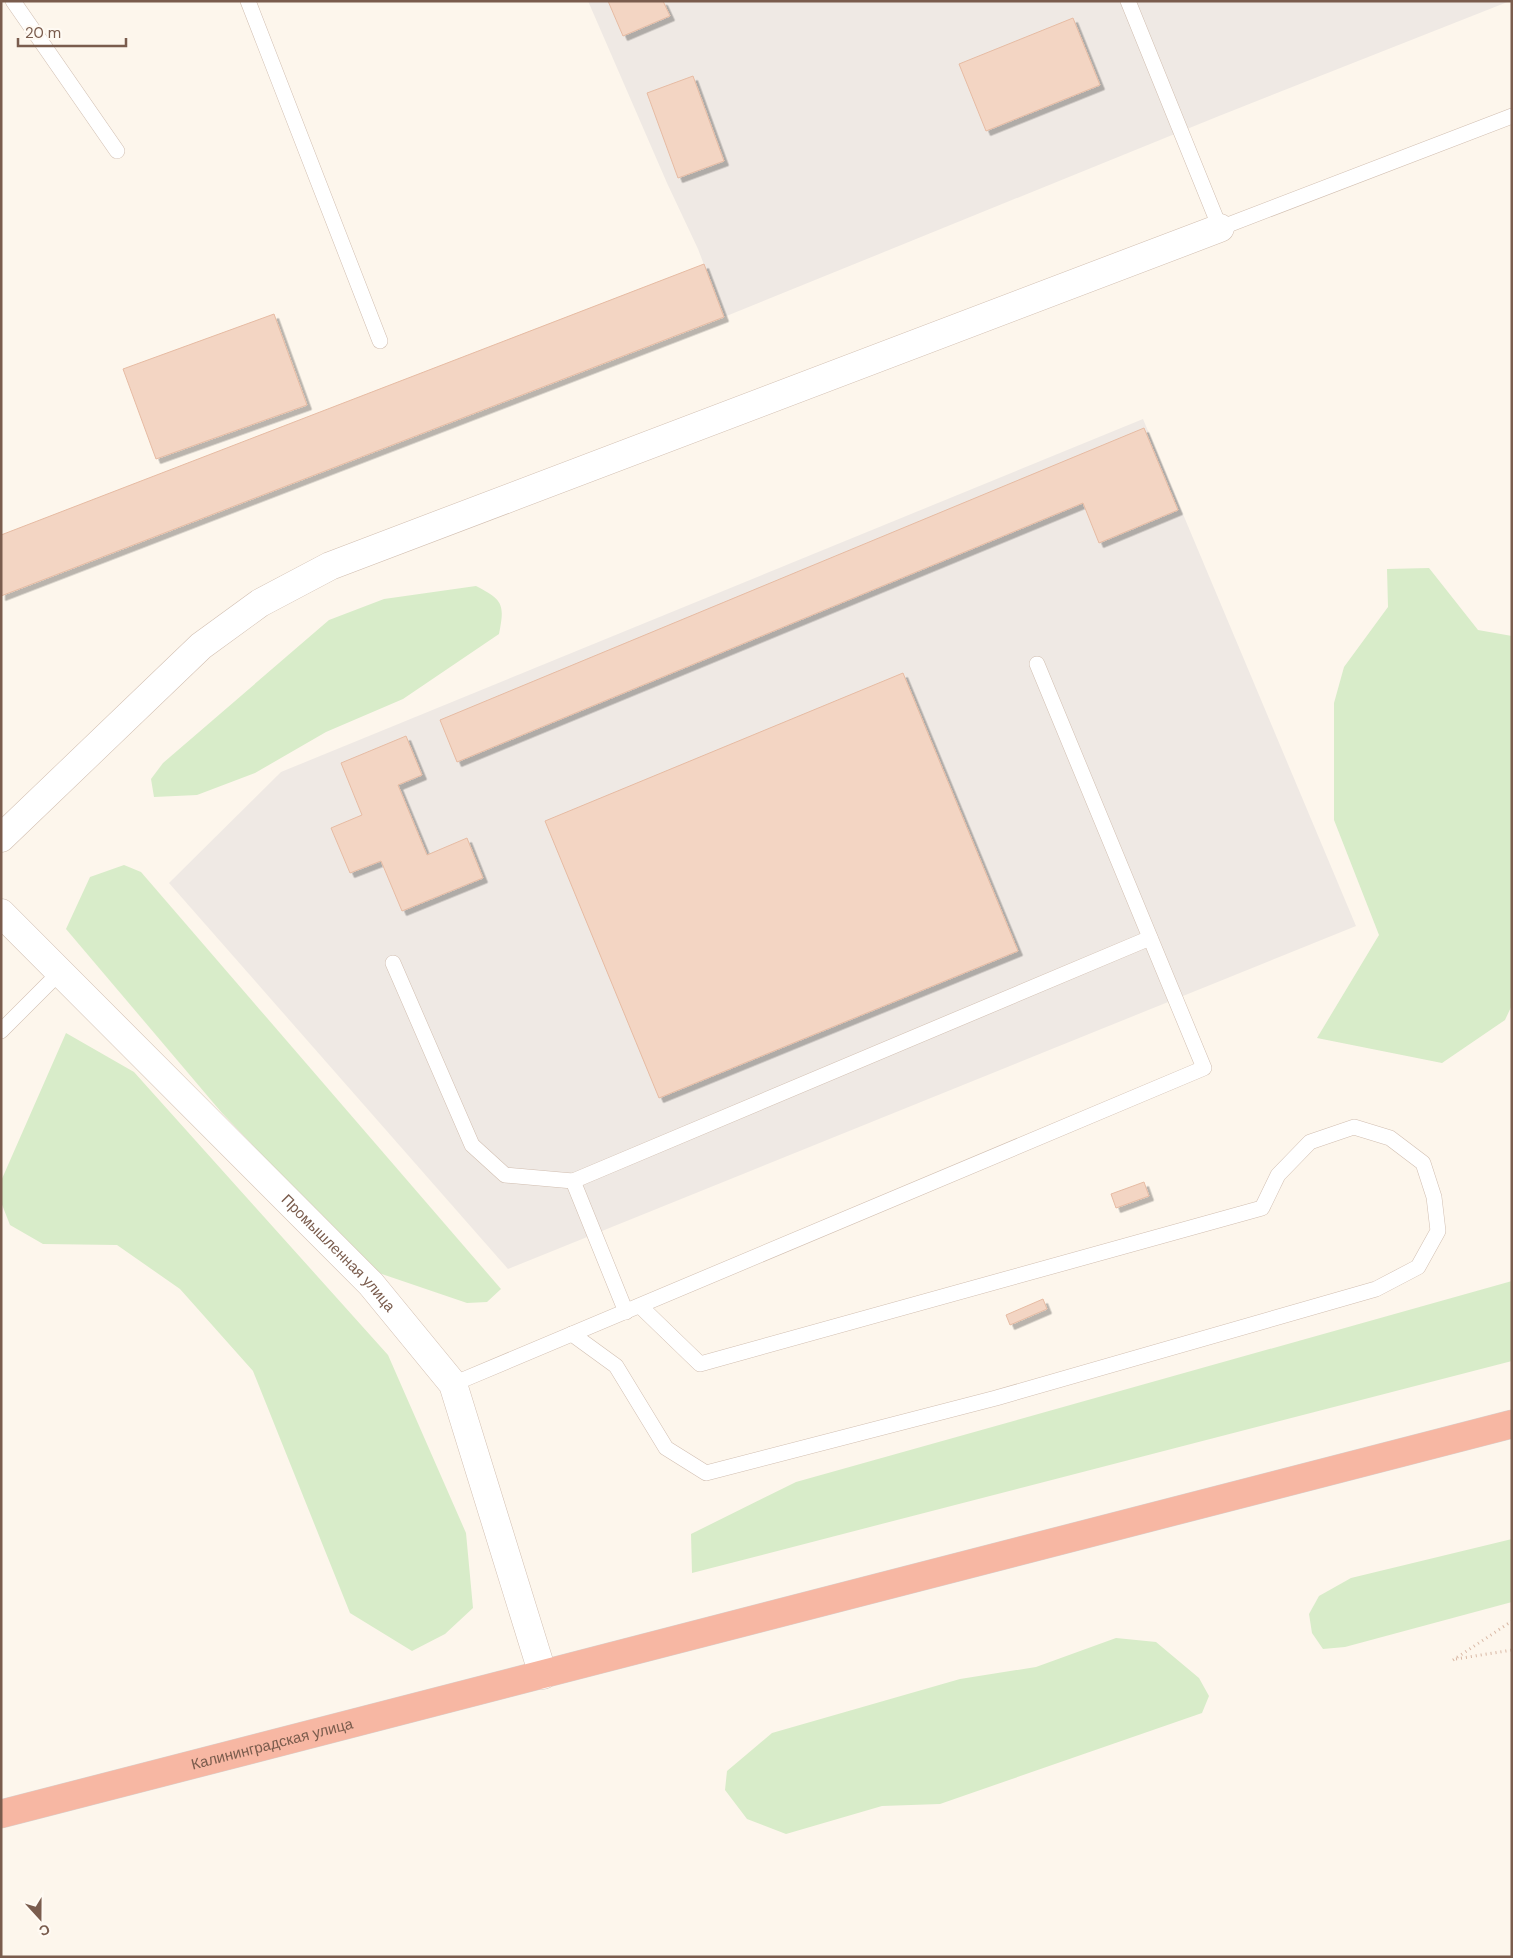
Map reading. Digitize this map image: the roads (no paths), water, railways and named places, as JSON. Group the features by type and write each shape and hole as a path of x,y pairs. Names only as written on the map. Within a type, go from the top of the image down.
{"highway":[{"name":"Калининградская улица","path":"1,1814 1512,1424"}],"street":[{"path":"1,838 201,646 260,602 330,566 1220,228"},
{"name":"Промышленная улица","path":"1,913 371,1284 453,1384 543,1675"}],"lane":[{"path":"13,1 116,152"},
{"path":"248,1 380,341"},
{"path":"1128,1 1220,228 1512,116"},
{"path":"453,1384 1204,1068 1037,664"},
{"path":"393,963 472,1145 506,1175 573,1181 1150,938"},
{"path":"1,1031 60,972"},
{"path":"572,1334 616,1366 666,1448 706,1473 996,1398 1376,1289 1418,1267 1438,1231 1434,1198 1422,1164 1390,1138 1354,1127 1310,1142 1278,1175 1262,1208 700,1364 640,1306"},
{"path":"573,1181 626,1312"}]}
